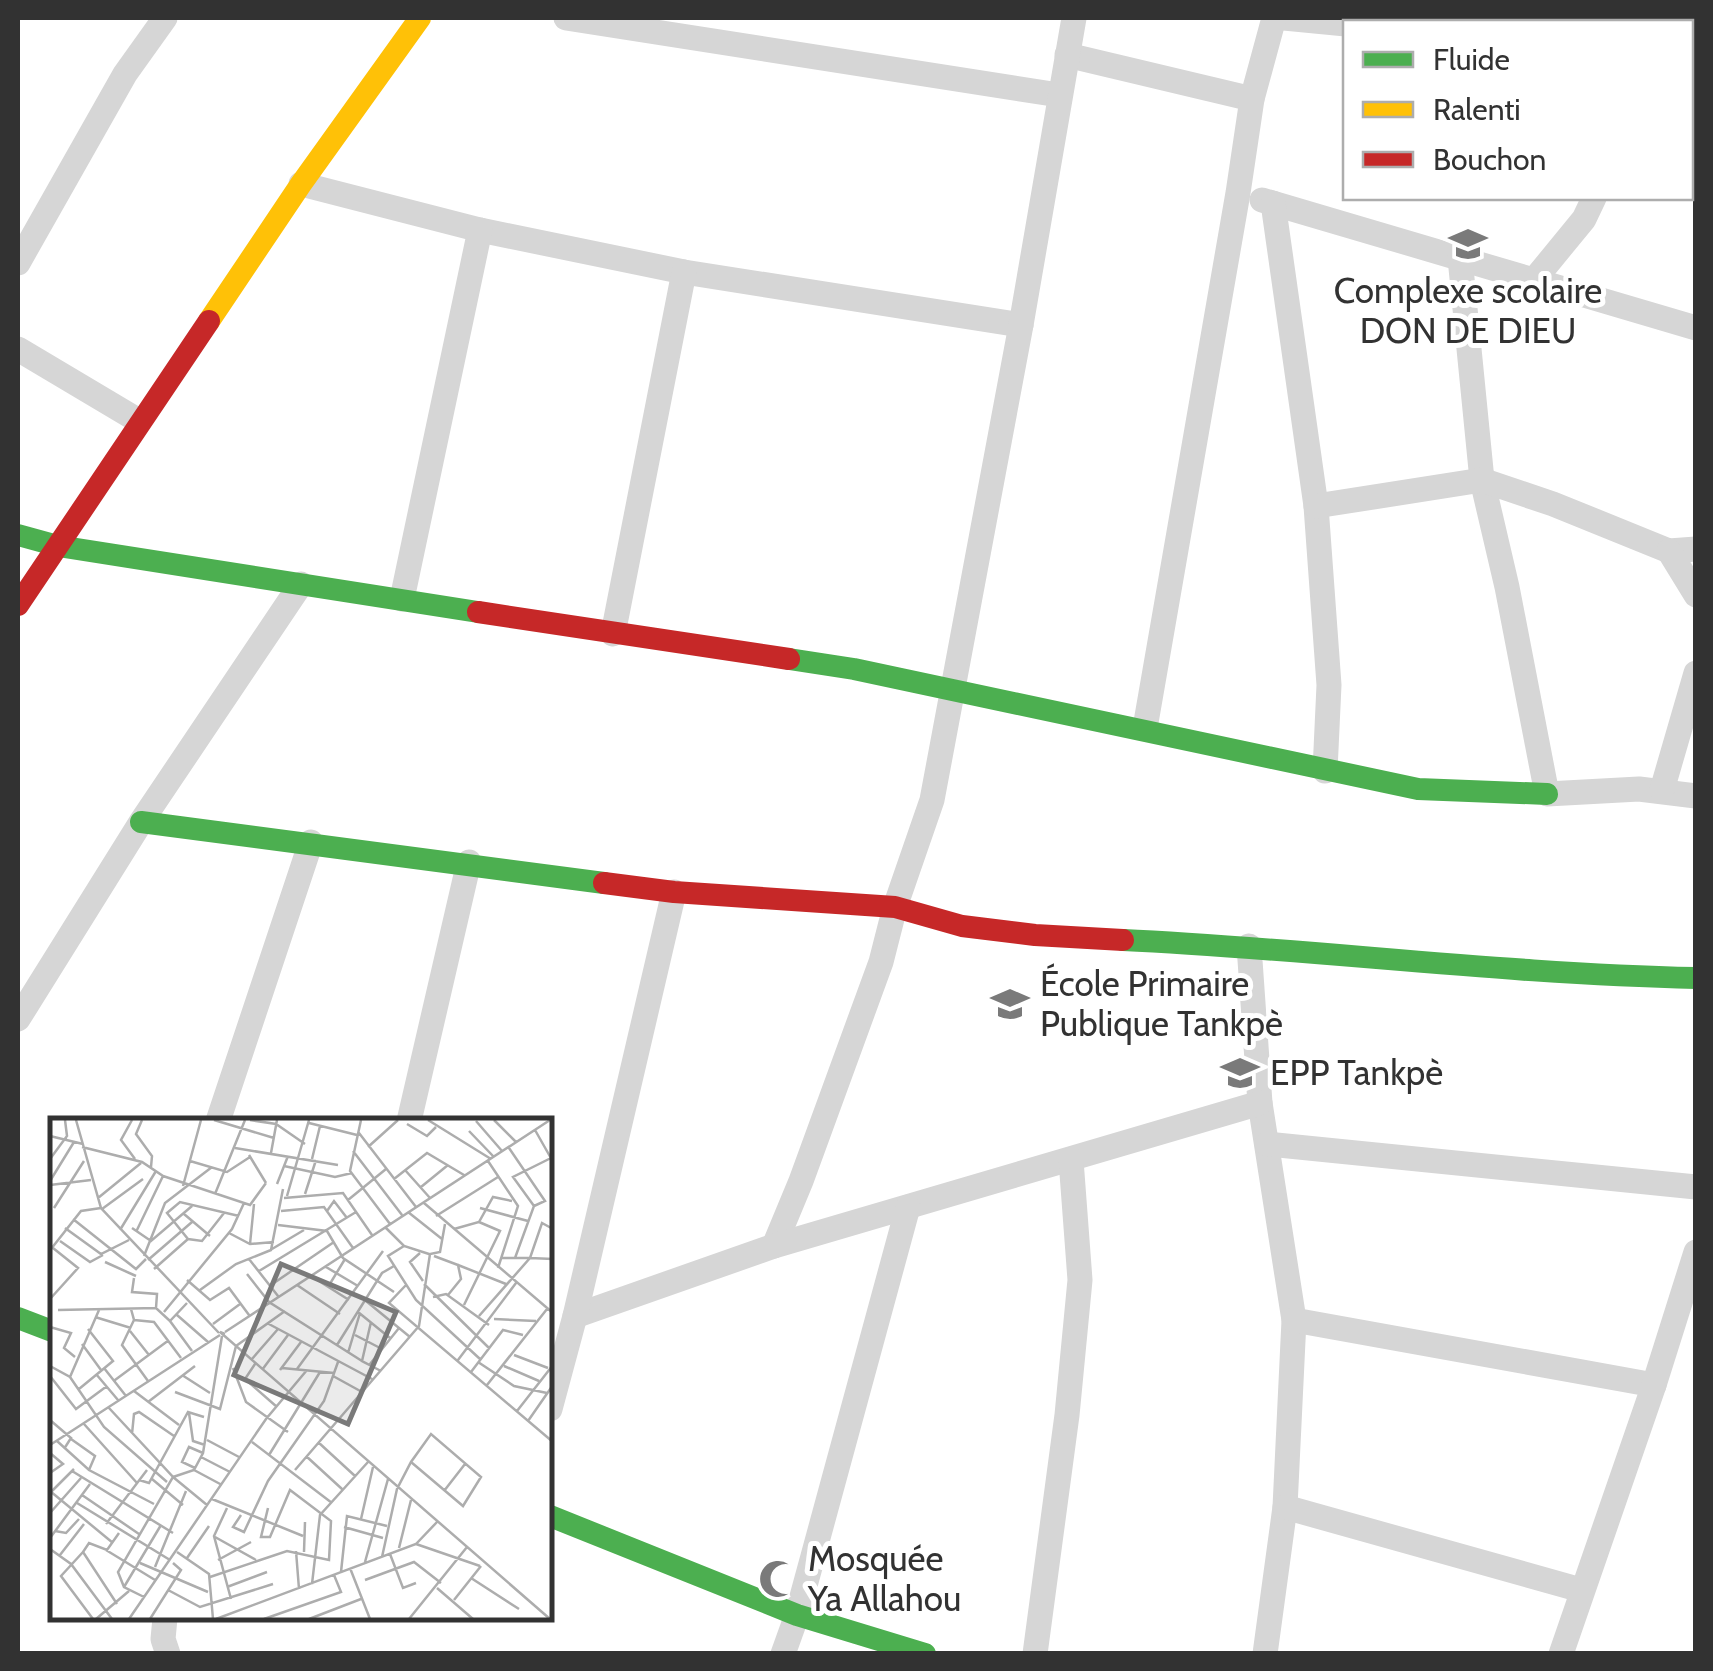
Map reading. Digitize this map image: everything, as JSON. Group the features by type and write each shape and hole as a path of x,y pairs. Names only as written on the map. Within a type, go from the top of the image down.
{"street":[{"path":"18,262 124,74 165,18"},
{"path":"18,605 301,184 420,18"},
{"path":"566,18 716,29 1059,94"},
{"path":"774,1246 870,992 932,800 1074,18"},
{"path":"1144,728 1252,99 1274,18"},
{"path":"1284,18 1343,24"},
{"path":"1068,55 1252,99"},
{"path":"301,184 480,230 684,272 1021,325"},
{"path":"1238,193 1696,328"},
{"path":"1534,280 1584,219 1593,200"},
{"path":"1273,204 1316,506 1329,686 1325,771"},
{"path":"402,599 480,230"},
{"path":"1460,258 1482,480 1508,586 1546,794"},
{"path":"613,634 684,272"},
{"path":"18,349 139,421"},
{"path":"1316,506 1482,480 1668,551 1696,549"},
{"path":"18,535 58,546 854,669 1418,789 1546,794 1662,790 1696,796"},
{"path":"1668,551 1696,595"},
{"path":"18,1020 142,822 300,584"},
{"path":"1662,790 1696,673"},
{"path":"142,822 469,862 674,892 895,907 962,926 1035,935 1249,946 1595,976 1696,978"},
{"path":"219,1118 311,842"},
{"path":"410,1118 469,862"},
{"path":"552,1402 674,892"},
{"path":"1249,946 1260,1104 1294,1320 1285,1508 1265,1654"},
{"path":"575,1316 774,1246 1260,1104"},
{"path":"1268,1144 1696,1187"},
{"path":"1035,1654 1068,1416 1080,1280 1071,1160"},
{"path":"794,1637 908,1207"},
{"path":"1561,1654 1696,1252"},
{"path":"18,1318 50,1330"},
{"path":"1294,1320 1654,1385"},
{"path":"1285,1508 1581,1590"},
{"path":"552,1517 794,1637"},
{"path":"552,1541 794,1637 926,1654"},
{"path":"165,1621 163,1639 168,1654"}],"traffic: fast":[{"path":"18,535 58,546 478,612"},
{"path":"789,659 854,669 1418,789 1547,794"},
{"path":"141,822 604,883"},
{"path":"1123,940 1553,972 1696,978"},
{"path":"18,1318 50,1330"},
{"path":"552,1517 797,1615 925,1654"}],"traffic: slow":[{"path":"209,321 420,18"}],"traffic: jam":[{"path":"18,605 209,321"},
{"path":"478,612 789,659"},
{"path":"604,883 674,892 895,907 962,926 1123,940"}],"place":[{"name":"Complexe scolaire DON DE DIEU","path":"1468,244"},
{"name":"École Primaire Publique Tankpè","path":"1010,1004"},
{"name":"EPP Tankpè","path":"1240,1073"},
{"name":"Mosquée Ya Allahou","path":"778,1579"}]}
